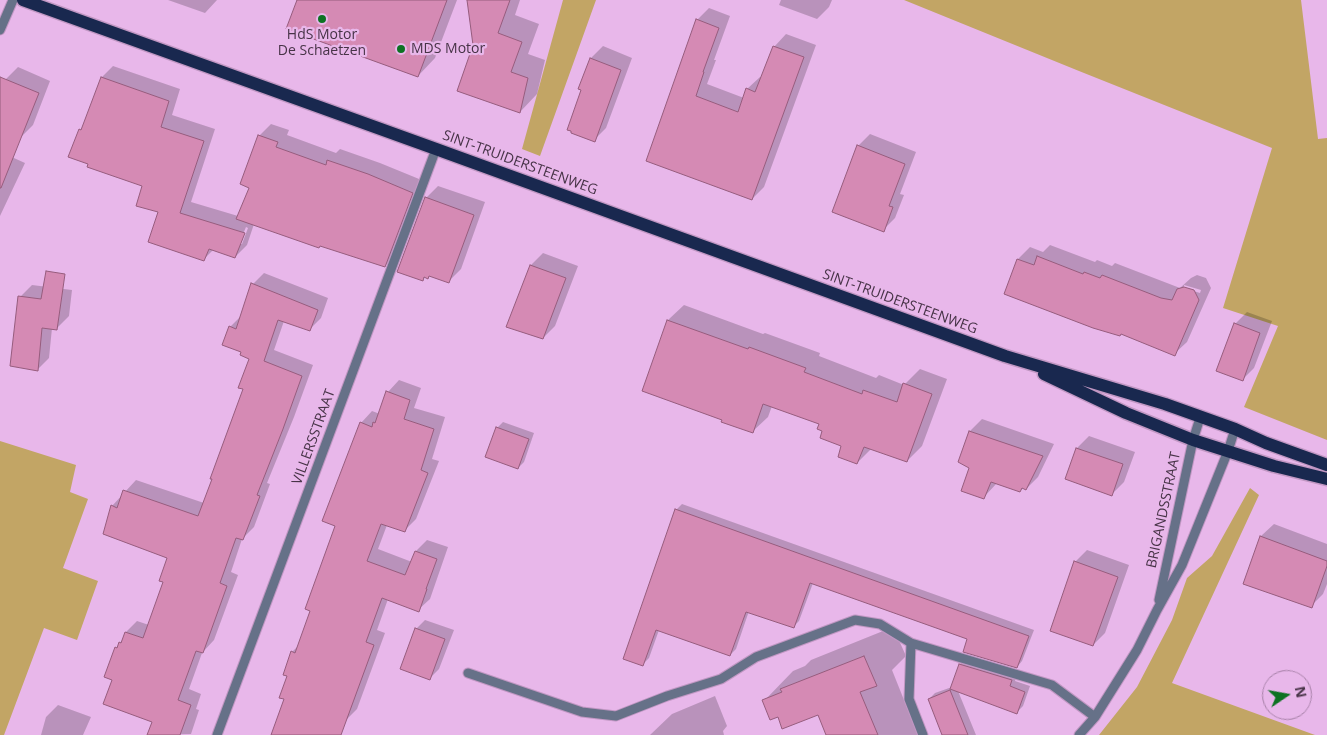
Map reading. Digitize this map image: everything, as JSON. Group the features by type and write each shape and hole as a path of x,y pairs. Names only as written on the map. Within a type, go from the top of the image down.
{"main road":[{"name":"SINT-TRUIDERSTEENWEG","path":"23,0 1005,356 1165,404 1327,465"},
{"name":"SINT-TRUIDERSTEENWEG","path":"1005,356 1126,413 1193,440 1274,466 1327,479"}],"street":[{"path":"0,30 13,0"},
{"name":"VILLERSSTRAAT","path":"217,735 436,149"},
{"name":"BRIGANDSSTRAAT","path":"1157,610 1193,440 1200,418"},
{"name":"BRIGANDSSTRAAT","path":"1078,735 1094,717 1137,650 1182,565 1235,430"},
{"path":"468,673 582,712 616,716 667,696 721,679 756,657 854,620 880,624 911,643 1052,685 1094,717"},
{"path":"911,643 908,699 924,735"}],"shaded area":[{"path":"563,0 596,0 540,156 522,149"},
{"path":"904,0 1301,0 1318,139 1327,138 1327,440 1244,407 1278,326 1223,308 1272,148"},
{"path":"0,441 76,465 70,492 88,499 63,568 98,581 77,640 44,628 4,735 0,735"},
{"path":"1250,488 1259,495 1172,683 1262,716 1262,720 1274,720 1315,735 1099,735 1137,687 1172,620 1187,578 1212,556"}],"building":[{"path":"297,0 447,0 418,77 286,29"},
{"path":"467,0 510,0 498,33 522,42 511,72 528,78 520,113 457,91 473,45"},
{"path":"696,19 719,28 696,96 738,112 746,88 755,92 773,46 804,57 752,200 646,161"},
{"path":"590,58 621,70 595,142 567,130 581,90 578,89"},
{"path":"0,77 39,93 1,188 0,188"},
{"path":"101,77 169,101 161,127 204,141 180,213 245,233 235,258 209,249 204,261 148,242 158,212 136,206 142,186 87,167 88,164 68,157 79,129 81,130"},
{"path":"258,135 278,142 276,147 326,165 327,160 368,174 413,193 385,267 320,246 319,248 236,219 249,188 240,184"},
{"path":"857,145 905,164 889,206 893,207 884,232 832,212"},
{"path":"425,197 474,215 449,283 429,276 428,279 424,277 423,281 397,272"},
{"path":"1037,256 1083,274 1084,272 1100,278 1102,275 1161,298 1172,300 1177,289 1184,287 1194,290 1199,300 1175,356 1121,334 1120,336 1093,328 1004,294 1017,259 1034,265"},
{"path":"530,265 566,278 543,339 506,327"},
{"path":"46,271 65,274 57,330 42,328 38,371 10,366 18,296 41,299"},
{"path":"251,283 318,310 310,331 278,320 264,361 302,376 257,495 260,496 243,540 236,538 220,583 227,586 203,653 196,651 178,700 191,705 180,735 147,735 152,722 103,704 112,680 104,677 115,647 117,648 119,642 121,643 125,632 143,638 163,582 159,581 167,558 103,534 111,505 117,508 123,490 198,516 243,389 238,388 249,359 240,355 241,352 222,345 229,326 236,329"},
{"path":"667,320 806,368 804,372 862,394 863,390 897,402 903,383 932,394 907,462 864,447 857,464 838,457 841,446 820,438 822,431 817,429 819,424 763,404 753,433 642,391"},
{"path":"1234,323 1260,333 1243,381 1216,371"},
{"path":"386,391 410,400 404,419 434,429 421,470 428,473 405,532 381,524 367,561 405,575 415,551 437,559 427,589 419,612 382,598 366,642 374,645 341,735 271,735 284,699 279,698 287,676 283,675 291,651 295,653 310,611 305,609 335,526 322,521 360,422 372,427"},
{"path":"496,427 529,439 518,469 485,457"},
{"path":"969,431 1043,456 1026,490 1022,488 1020,492 991,482 984,499 961,491 969,468 958,462"},
{"path":"1076,448 1123,464 1112,496 1065,479"},
{"path":"675,509 1029,636 1017,668 963,652 967,639 810,583 794,628 746,612 730,656 656,630 643,666 623,659"},
{"path":"1260,536 1327,561 1327,566 1312,608 1243,584"},
{"path":"1074,561 1118,577 1093,646 1050,631"},
{"path":"415,628 445,639 430,680 400,669"},
{"path":"864,656 877,686 860,692 878,735 826,735 818,715 782,729 778,717 770,720 762,700 782,692 780,689"},
{"path":"959,664 1012,680 1010,686 1025,692 1017,714 950,689"},
{"path":"950,690 968,735 942,735 928,699"}],"place":[{"name":"HdS Motor De Schaetzen","path":"322,19"},
{"name":"MDS Motor","path":"401,49"}]}
